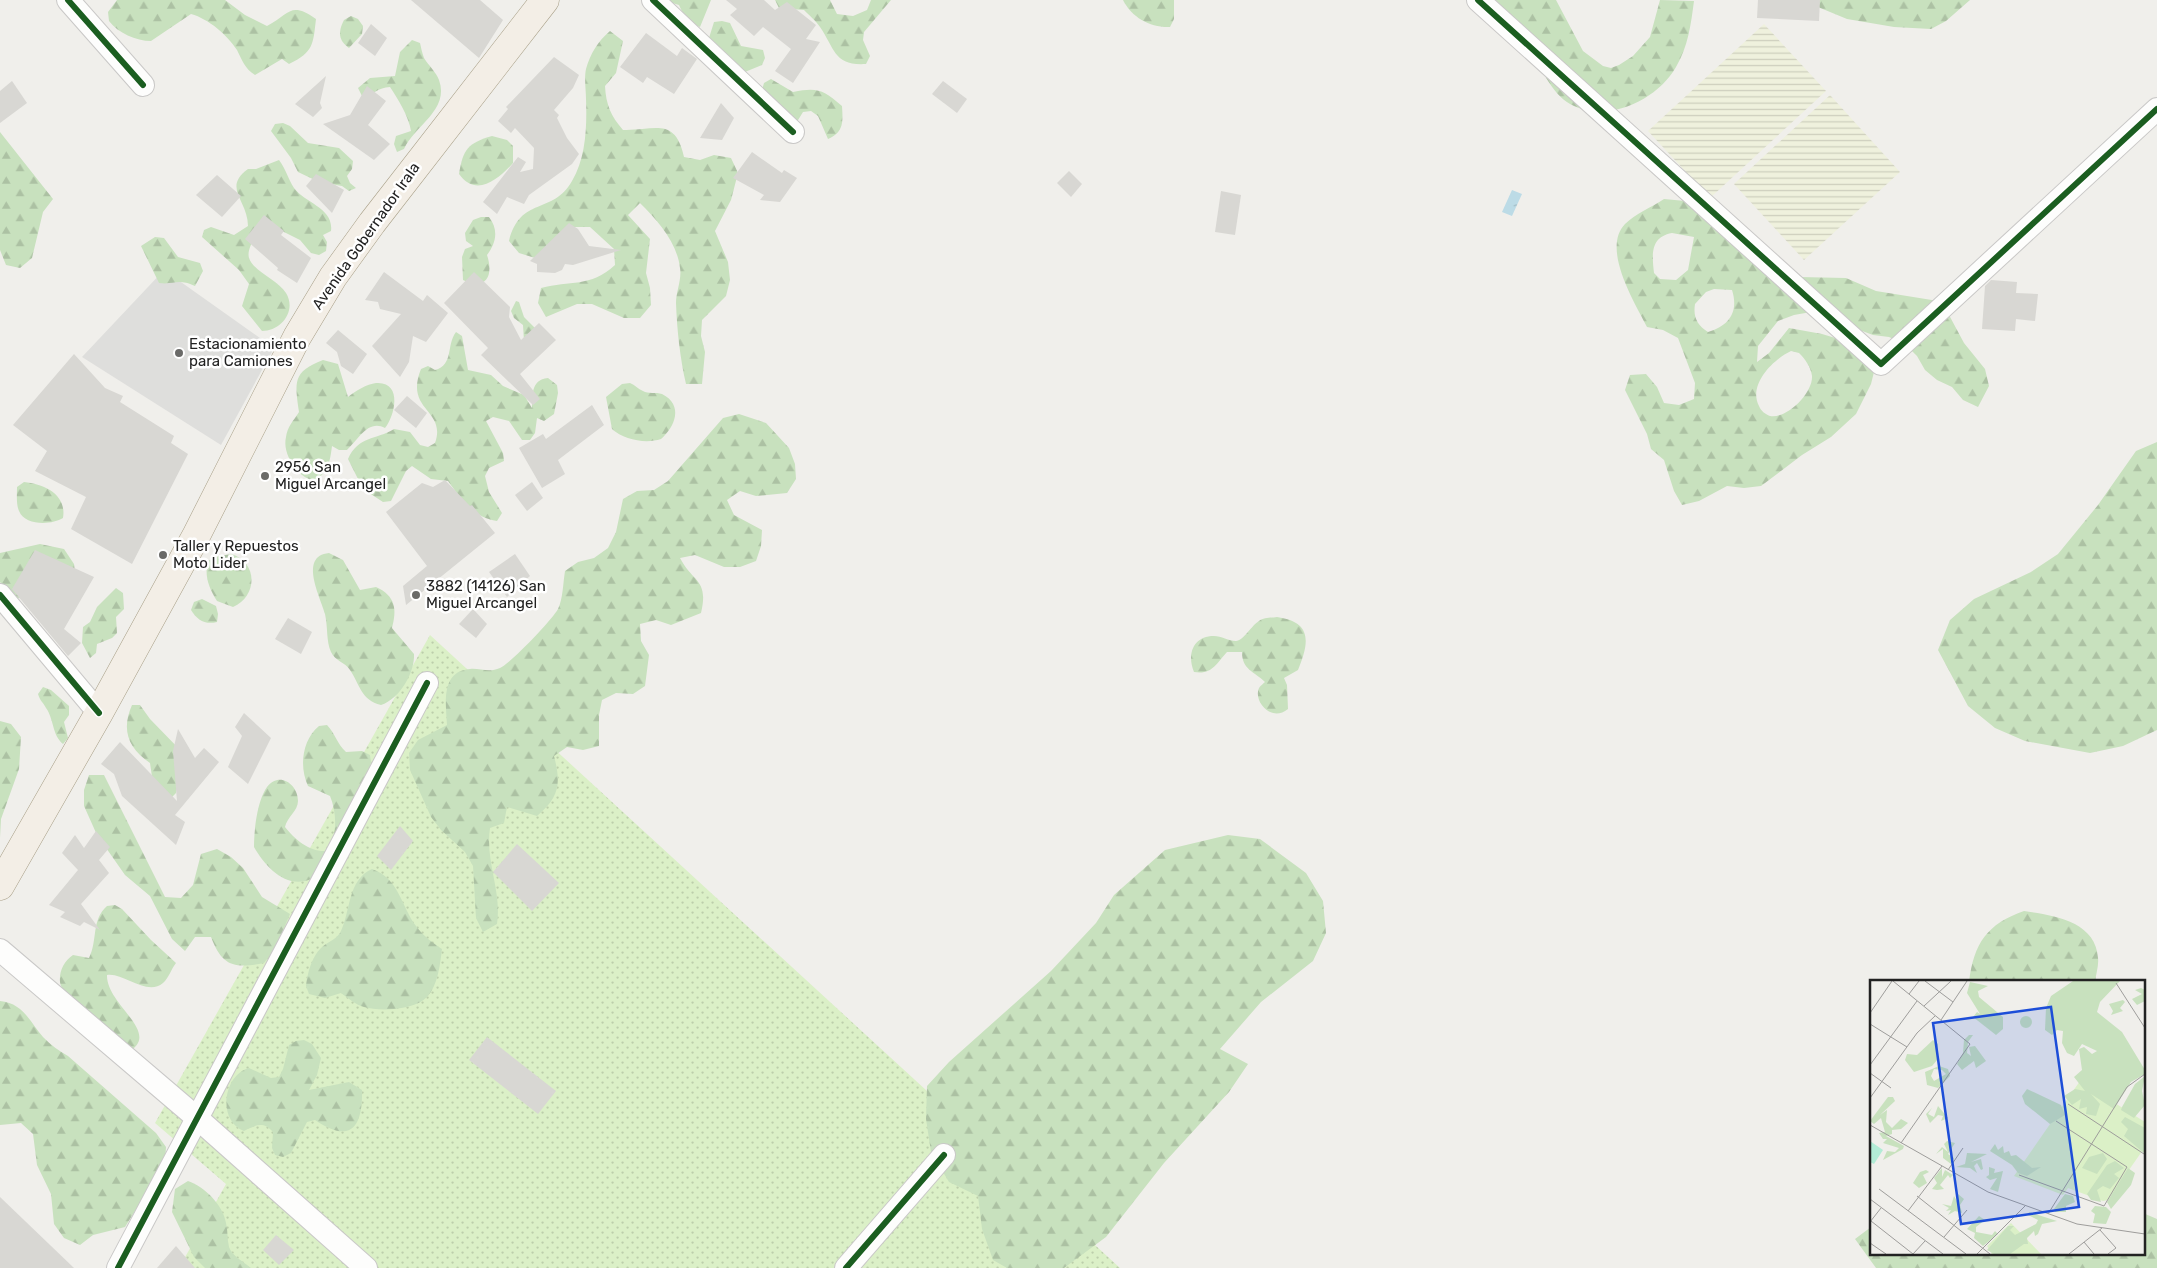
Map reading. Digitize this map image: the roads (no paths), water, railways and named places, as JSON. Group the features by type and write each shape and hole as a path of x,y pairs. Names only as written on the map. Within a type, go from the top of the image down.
{"main road":[{"name":"Avenida Gobernador Irala","path":"0,886 99,713 196,536 297,337 333,277 372,222 545,0"}],"street":[{"path":"68,0 144,85"},
{"path":"653,0 793,132"},
{"path":"1478,0 1881,364 2157,109"},
{"path":"0,595 99,713"},
{"path":"118,1268 427,683"},
{"path":"0,950 197,1118 366,1268"},
{"path":"846,1268 944,1155"}],"water":[{"path":"1512,190 1522,194 1512,216 1502,212"}],"place":[{"name":"Estacionamiento para Camiones","path":"179,353"},
{"name":"2956 San Miguel Arcangel","path":"265,476"},
{"name":"Taller y Repuestos Moto Lider","path":"163,555"},
{"name":"3882 (14126) San Miguel Arcangel","path":"416,595"}]}
